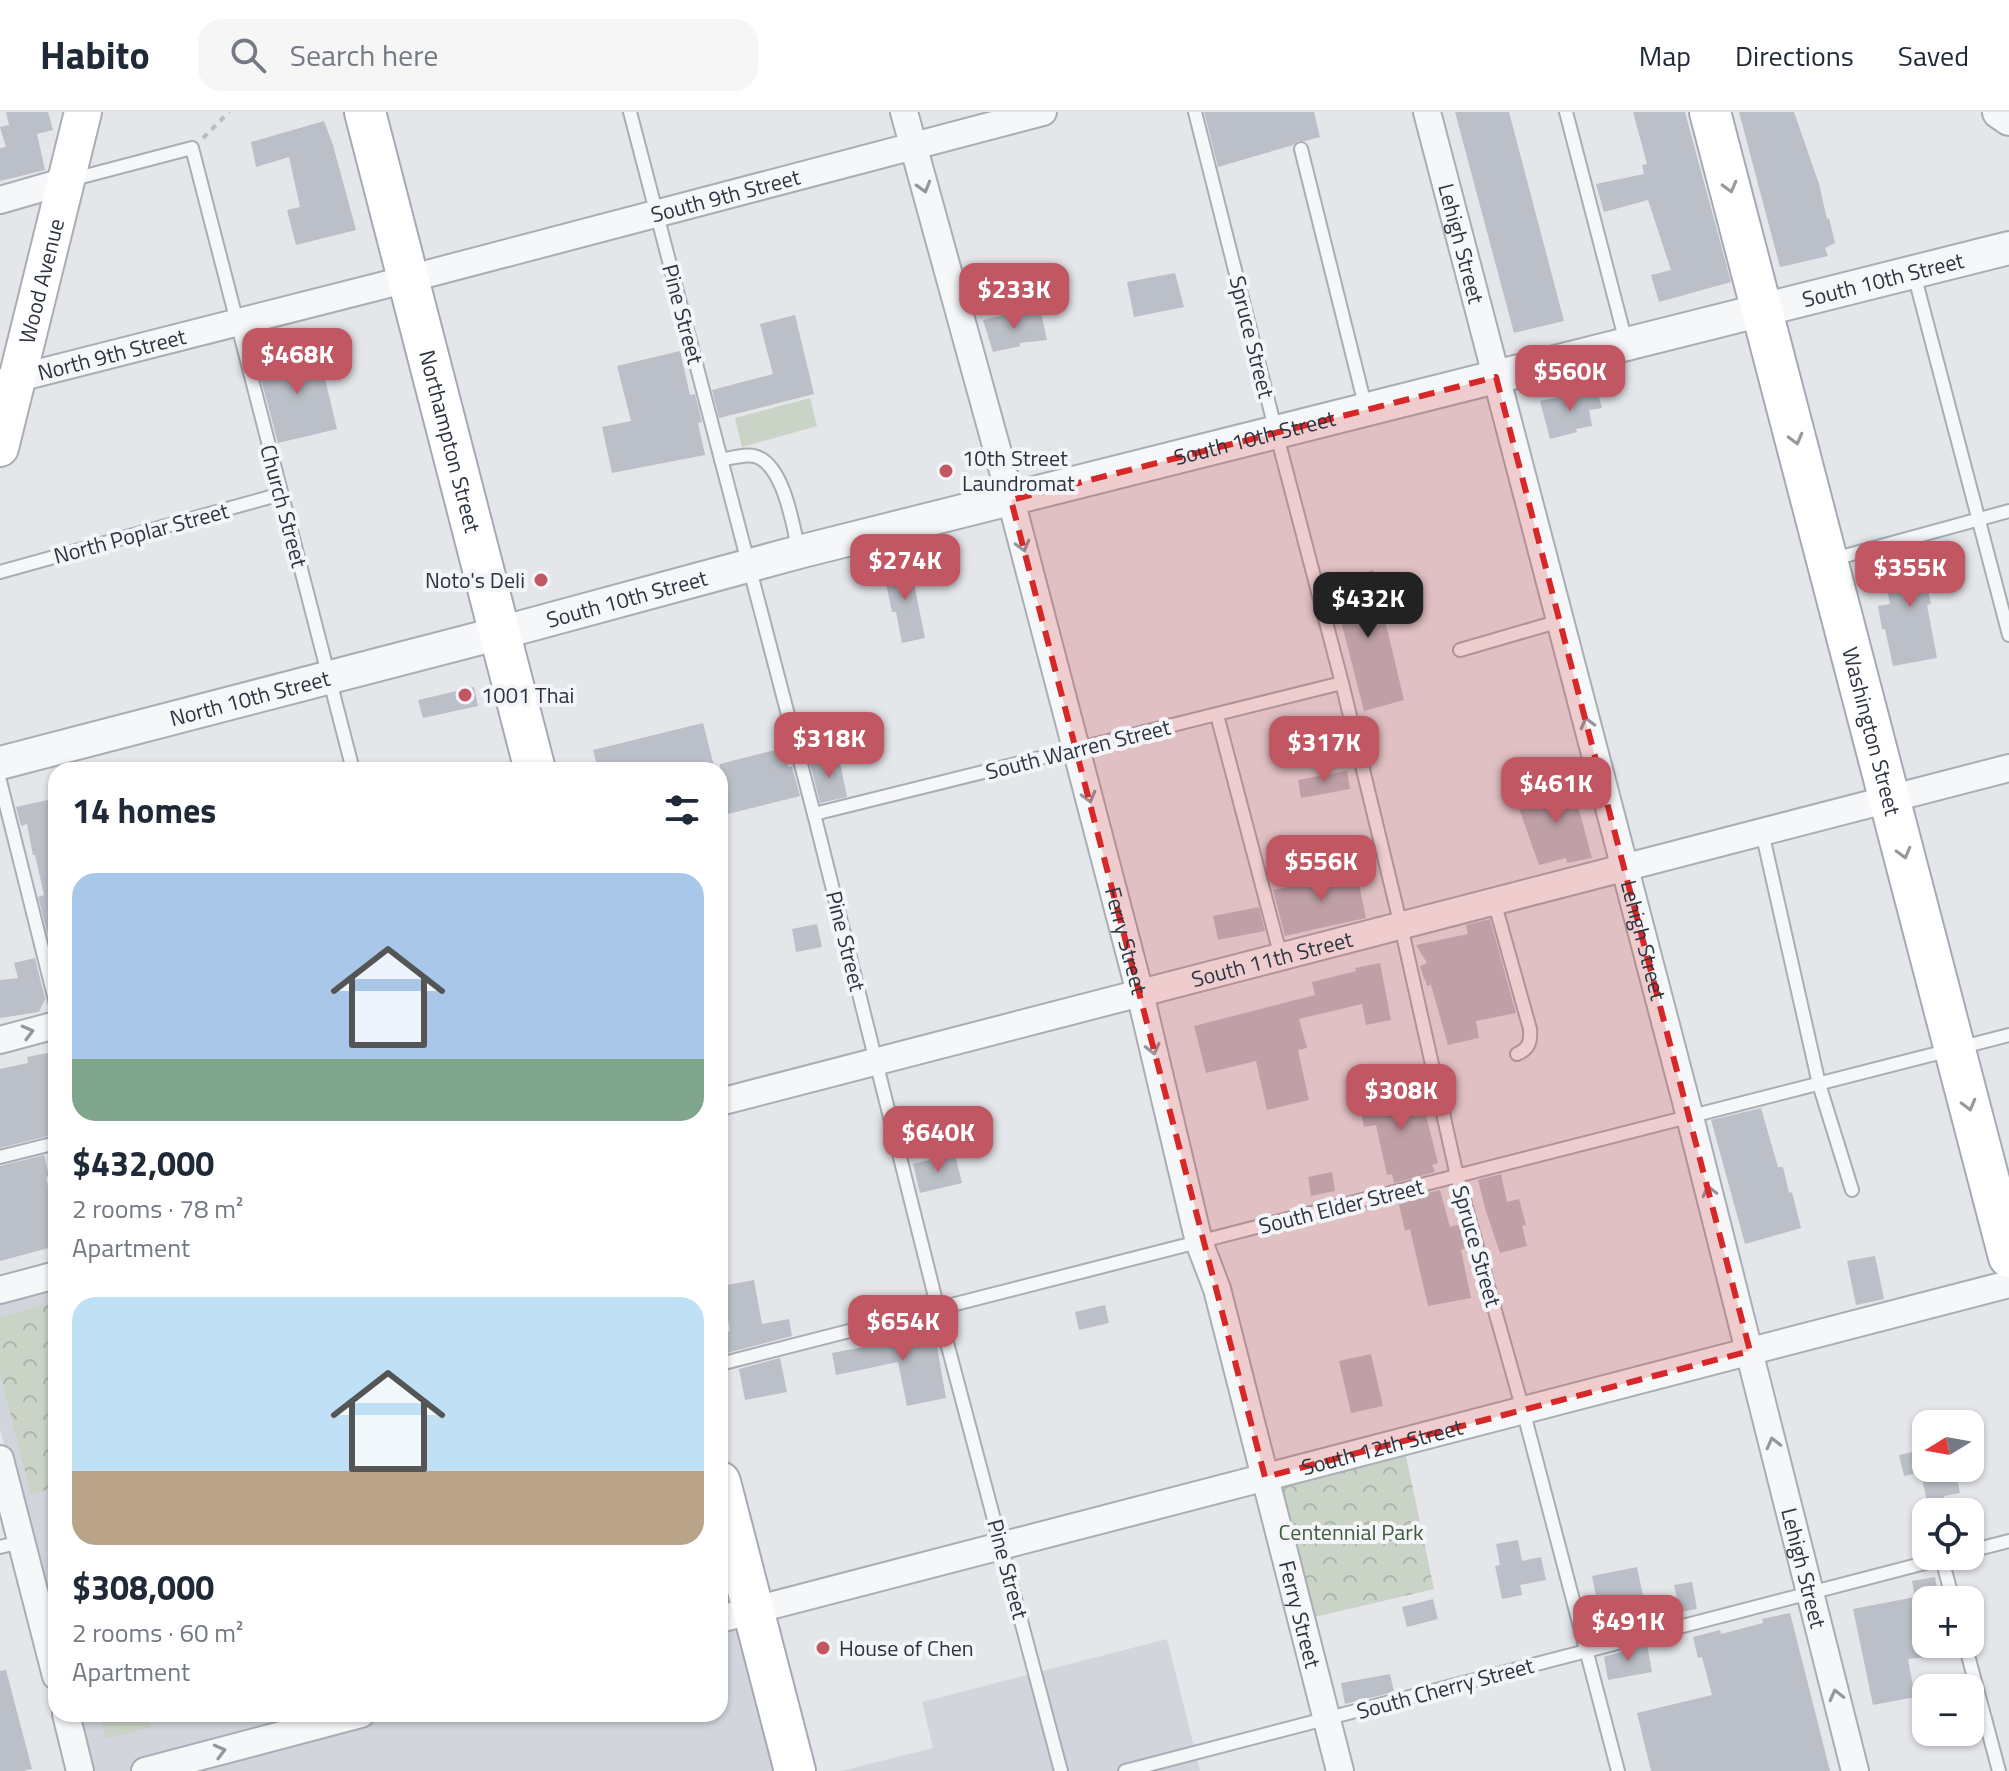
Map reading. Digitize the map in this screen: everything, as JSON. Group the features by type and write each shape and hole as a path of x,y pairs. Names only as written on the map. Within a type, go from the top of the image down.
{"main road":[{"name":"Wood Avenue","path":"0,448 8,381 83,112"},
{"name":"Northampton Street","path":"365,112 533,762"},
{"name":"Washington Street","path":"1710,112 2009,1257"},
{"path":"728,1545 737,1615 795,1771"}],"street":[{"name":"Ferry Street","path":"904,112 1077,750 1140,993 1199,1242 1217,1289 1340,1771"},
{"name":"South 9th Street","path":"408,279 1043,112"},
{"name":"Lehigh Street","path":"1427,112 1690,1117 1855,1771"},
{"path":"1999,112 2009,119"},
{"path":"0,200 66,181"},
{"name":"South 10th Street","path":"500,633 799,552 2009,248"},
{"name":"North 9th Street","path":"8,381 408,279"},
{"name":"North 10th Street","path":"0,763 500,633"},
{"name":"South 11th Street","path":"728,1100 2009,768"},
{"path":"0,1040 48,1027"},
{"path":"0,1290 48,1277"},
{"name":"South 12th Street","path":"737,1615 2009,1284"},
{"path":"0,1459 11,1544 48,1653"},
{"path":"68,1722 80,1771"},
{"path":"145,1771 331,1722"}],"lane":[{"name":"Pine Street","path":"630,112 814,814 938,1309 1061,1771"},
{"name":"Spruce Street","path":"1195,112 1342,683 1457,1176 1523,1410 1618,1771"},
{"path":"1566,112 1627,345"},
{"path":"66,181 192,148"},
{"name":"Church Street","path":"192,148 351,762"},
{"path":"1301,149 1366,409"},
{"path":"1913,271 2009,635"},
{"path":"721,460 753,455 767,463 781,482 799,552"},
{"name":"North Poplar Street","path":"0,572 281,494"},
{"path":"1827,560 2009,511"},
{"path":"1460,650 1560,621"},
{"name":"South Warren Street","path":"814,814 1342,683"},
{"path":"1217,715 1281,957"},
{"path":"0,781 48,972"},
{"path":"1762,832 1819,1084 1852,1190"},
{"path":"1494,901 1530,1029 1531,1041 1525,1050 1517,1054"},
{"name":"South Elder Street","path":"728,1362 2009,1035"},
{"path":"0,1157 48,1145"},
{"path":"1984,1547 2009,1541"},
{"name":"South Cherry Street","path":"1125,1771 1912,1566"},
{"path":"1969,1658 1999,1771"}],"path":[{"path":"192,148 229,112"}],"highlighted area":[{"path":"1496,377 1750,1351 1265,1477 1011,500"}],"shaded area":[{"path":"48,1282 48,1609 0,1429 0,1295"},
{"path":"739,1615 781,1771 91,1771 78,1722 728,1722 728,1618"},
{"path":"1167,1639 1200,1771 841,1771 933,1748 922,1702"}],"green space":[{"path":"810,398 817,426 742,447 735,418"},
{"path":"48,1304 48,1490 31,1494 0,1374 0,1317"},
{"name":"Centennial Park","path":"1403,1442 1434,1589 1302,1620 1265,1477"},
{"path":"101,1722 150,1722 151,1727 106,1739"}],"building":[{"path":"6,112 48,112 53,130 37,134 45,170 0,181 0,148 6,147 0,127 9,125"},
{"path":"1204,112 1314,112 1320,137 1218,167"},
{"path":"1455,112 1509,112 1564,321 1514,333"},
{"path":"1633,112 1685,112 1731,282 1659,302 1651,275 1671,270 1648,200 1604,212 1596,184 1644,174 1642,165 1647,164"},
{"path":"1739,112 1794,112 1835,243 1825,248 1828,256 1780,267"},
{"path":"324,121 356,230 296,245 287,210 300,207 289,157 256,167 251,142"},
{"path":"1175,273 1184,307 1134,317 1127,282"},
{"path":"1041,312 1047,340 1020,343 1020,346 993,352 983,320 1012,313 1013,318"},
{"path":"795,315 814,394 719,418 712,390 773,374 760,324"},
{"path":"318,350 337,429 278,443 257,364"},
{"path":"680,351 690,395 695,394 702,422 698,423 705,455 612,473 602,427 631,421 617,366"},
{"path":"1597,389 1602,408 1589,410 1592,426 1550,439 1540,401"},
{"path":"1938,553 1944,582 1927,585 1931,604 1927,605 1937,658 1893,666 1878,606 1890,604 1882,565"},
{"path":"910,564 925,638 902,643 883,569"},
{"path":"1373,570 1404,700 1364,711 1331,582"},
{"path":"474,687 478,706 423,718 418,700"},
{"path":"703,723 713,762 596,762 593,750"},
{"path":"783,748 800,796 728,814 728,762"},
{"path":"839,758 847,797 820,803 810,763"},
{"path":"1347,771 1350,789 1301,798 1298,780"},
{"path":"1571,780 1592,858 1567,863 1566,858 1539,865 1518,806 1524,805 1523,801 1545,796 1543,788"},
{"path":"48,800 48,936 38,897 44,895 35,855 27,824 21,826 16,807"},
{"path":"1356,869 1366,918 1285,936 1273,890 1325,880 1324,876"},
{"path":"1259,907 1265,931 1218,940 1213,916"},
{"path":"1490,919 1516,1013 1476,1021 1479,1038 1448,1045 1431,985 1427,986 1420,966 1427,963 1416,945 1468,934 1466,925"},
{"path":"817,924 822,947 796,952 792,929"},
{"path":"35,958 45,999 39,1012 0,1018 0,980 18,978 14,963"},
{"path":"1380,963 1391,1020 1366,1025 1362,1004 1299,1019 1307,1048 1298,1050 1309,1100 1267,1110 1256,1061 1206,1073 1194,1026 1315,995 1312,982"},
{"path":"48,1053 48,1136 0,1148 0,1069 28,1063 27,1057"},
{"path":"1419,1087 1438,1163 1432,1165 1435,1172 1394,1183 1392,1174 1387,1175 1376,1125 1364,1127 1358,1098"},
{"path":"1761,1108 1778,1167 1783,1167 1789,1193 1792,1192 1801,1228 1745,1244 1711,1120"},
{"path":"955,1154 962,1183 920,1193 913,1164"},
{"path":"44,1155 48,1172 48,1248 0,1261 0,1166"},
{"path":"1332,1172 1335,1191 1311,1196 1308,1177"},
{"path":"1501,1174 1507,1202 1519,1199 1526,1225 1522,1226 1527,1246 1500,1253 1478,1180"},
{"path":"1440,1190 1450,1227 1461,1224 1466,1248 1461,1250 1471,1298 1428,1306 1410,1229 1405,1231 1398,1200"},
{"path":"1875,1256 1884,1299 1856,1305 1847,1261"},
{"path":"754,1280 762,1324 789,1319 792,1336 728,1353 728,1285"},
{"path":"1105,1305 1109,1323 1079,1330 1075,1312"},
{"path":"933,1324 946,1398 907,1406 898,1362 836,1375 832,1353 900,1340 898,1331"},
{"path":"1371,1354 1383,1406 1351,1413 1339,1361"},
{"path":"780,1358 787,1392 745,1400 739,1369"},
{"path":"1912,1452 1912,1474 1904,1476 1899,1455"},
{"path":"1923,1482 1958,1482 1960,1493 1944,1498 1926,1498"},
{"path":"1518,1540 1522,1561 1541,1557 1546,1580 1520,1585 1522,1595 1502,1599 1495,1566 1500,1565 1496,1544"},
{"path":"1637,1567 1649,1625 1604,1637 1592,1576"},
{"path":"1935,1577 1937,1586 1913,1586 1912,1581"},
{"path":"1692,1582 1697,1609 1680,1612 1674,1585"},
{"path":"1912,1598 1912,1658 1917,1658 1908,1659 1912,1698 1873,1705 1853,1609"},
{"path":"1433,1599 1438,1619 1407,1627 1402,1607"},
{"path":"1790,1613 1830,1771 1651,1771 1637,1713 1712,1695 1693,1637 1720,1630 1721,1634 1763,1623 1762,1619"},
{"path":"1647,1645 1652,1672 1608,1680 1604,1657"},
{"path":"6,1670 32,1769 23,1771 0,1771 0,1671"},
{"path":"1390,1674 1394,1692 1345,1704 1341,1683"}],"place":[{"name":"10th Street Laundromat","path":"946,471"},
{"name":"Noto's Deli","path":"541,580"},
{"name":"1001 Thai","path":"465,695"},
{"name":"House of Chen","path":"823,1648"}]}
